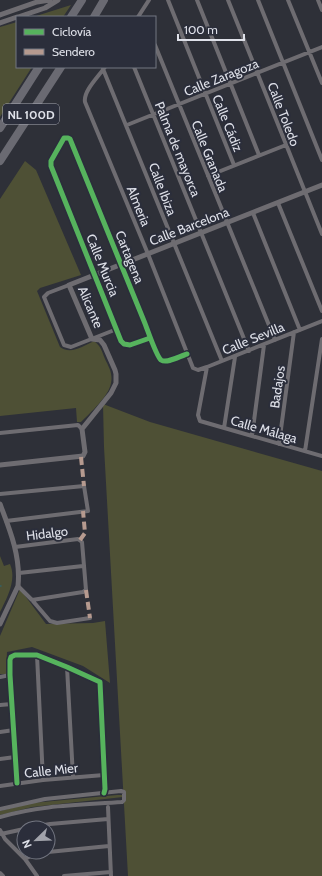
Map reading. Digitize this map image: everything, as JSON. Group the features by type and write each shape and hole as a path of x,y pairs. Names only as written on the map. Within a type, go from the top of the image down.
{"highway":[{"path":"72,16 82,0"},
{"path":"95,16 104,0"},
{"name":"NL 100D","path":"0,128 38,68"},
{"name":"NL 100D","path":"0,161 60,68"}],"street":[{"path":"0,15 42,1 50,0"},
{"path":"21,16 45,8 58,0"},
{"path":"142,15 149,0"},
{"name":"Calle Cádiz","path":"168,0 234,165"},
{"path":"197,0 259,155"},
{"name":"Calle Toledo","path":"228,0 322,234"},
{"path":"258,0 322,160"},
{"path":"288,0 322,83"},
{"path":"318,0 322,10"},
{"path":"42,1 45,8"},
{"path":"0,23 16,18"},
{"name":"Calle Granada","path":"156,47 275,340"},
{"name":"Calle Zaragoza","path":"127,125 322,47"},
{"name":"Almeria","path":"104,68 86,92 84,99 148,254 192,366"},
{"name":"Calle Ibiza","path":"104,68 173,244 222,361"},
{"name":"Palma de mayorca","path":"134,68 249,351"},
{"name":"Cartagena","path":"52,169 51,161 62,140 68,138 70,139 158,357 166,361 187,354"},
{"path":"208,176 286,145"},
{"name":"Calle Murcia","path":"52,169 122,342 127,345 150,338"},
{"name":"Calle Barcelona","path":"92,339 70,347 65,347 45,295 322,185"},
{"path":"278,203 322,311"},
{"path":"253,213 300,330"},
{"name":"Alicante","path":"69,285 92,339"},
{"name":"Calle Sevilla","path":"192,366 196,370 207,367 322,321"},
{"path":"92,339 117,329"},
{"name":"Badajos","path":"279,444 294,332"},
{"path":"82,429 111,393 116,379 115,370 104,345 100,340 92,339"},
{"path":"305,451 322,339"},
{"path":"252,436 264,345"},
{"path":"224,428 235,357"},
{"name":"Calle Málaga","path":"207,367 198,414 200,421 322,456"},
{"path":"0,433 78,425 82,429 84,452 81,457 0,464"},
{"path":"0,494 84,486 88,511 6,521"},
{"path":"0,504 15,547 19,573 18,586 0,624"},
{"name":"Hidalgo","path":"15,547 80,540 82,542 83,566"},
{"path":"19,573 83,566 85,591 32,600"},
{"path":"18,586 53,623 90,618"},
{"path":"17,783 10,660 15,655 37,655 100,682 104,793"},
{"path":"37,655 43,780"},
{"path":"68,667 73,777"},
{"path":"0,677 10,675"},
{"path":"0,705 12,704"},
{"path":"0,732 14,730"},
{"path":"0,759 15,757"},
{"name":"Calle Mier","path":"0,786 43,780 104,775"},
{"path":"0,808 45,799 122,791 124,792 125,798 122,802 58,806 34,809 0,817"},
{"path":"64,876 111,874 108,807"},
{"path":"56,823 108,819"},
{"path":"16,830 1,834 16,850"},
{"path":"56,851 109,846"},
{"path":"26,860 37,876"},
{"path":"0,873 3,876"}],"green space":[{"path":"71,5 64,16 36,16"},
{"path":"16,22 16,68 31,68 0,117 0,27"},
{"path":"25,161 36,170 81,275 40,288 37,291 60,347 73,350 94,341 101,349 111,374 110,388 107,393 99,404 81,422 77,422 76,408 0,416 0,199"},
{"path":"103,404 150,422 322,471 322,876 128,876 104,447"},
{"path":"0,556 4,566 10,564 12,570 12,583 6,601 0,612"},
{"path":"20,589 46,624 93,623 105,621 110,683 83,666 32,647 7,652 6,674 0,674 0,636"},
{"path":"122,795 123,797 32,807 0,815 0,811 32,803"}],"marked path":[{"path":"81,457 84,486"},
{"path":"80,540 85,533 83,511"},
{"path":"86,590 90,618"}],"cycle path":[{"path":"150,338 130,345 124,344 121,341 51,166 51,161 64,138 70,139 144,321 154,348 159,357 161,360 167,361 187,354"},
{"path":"17,783 10,660 11,657 15,655 37,655 100,682 104,793"}]}
